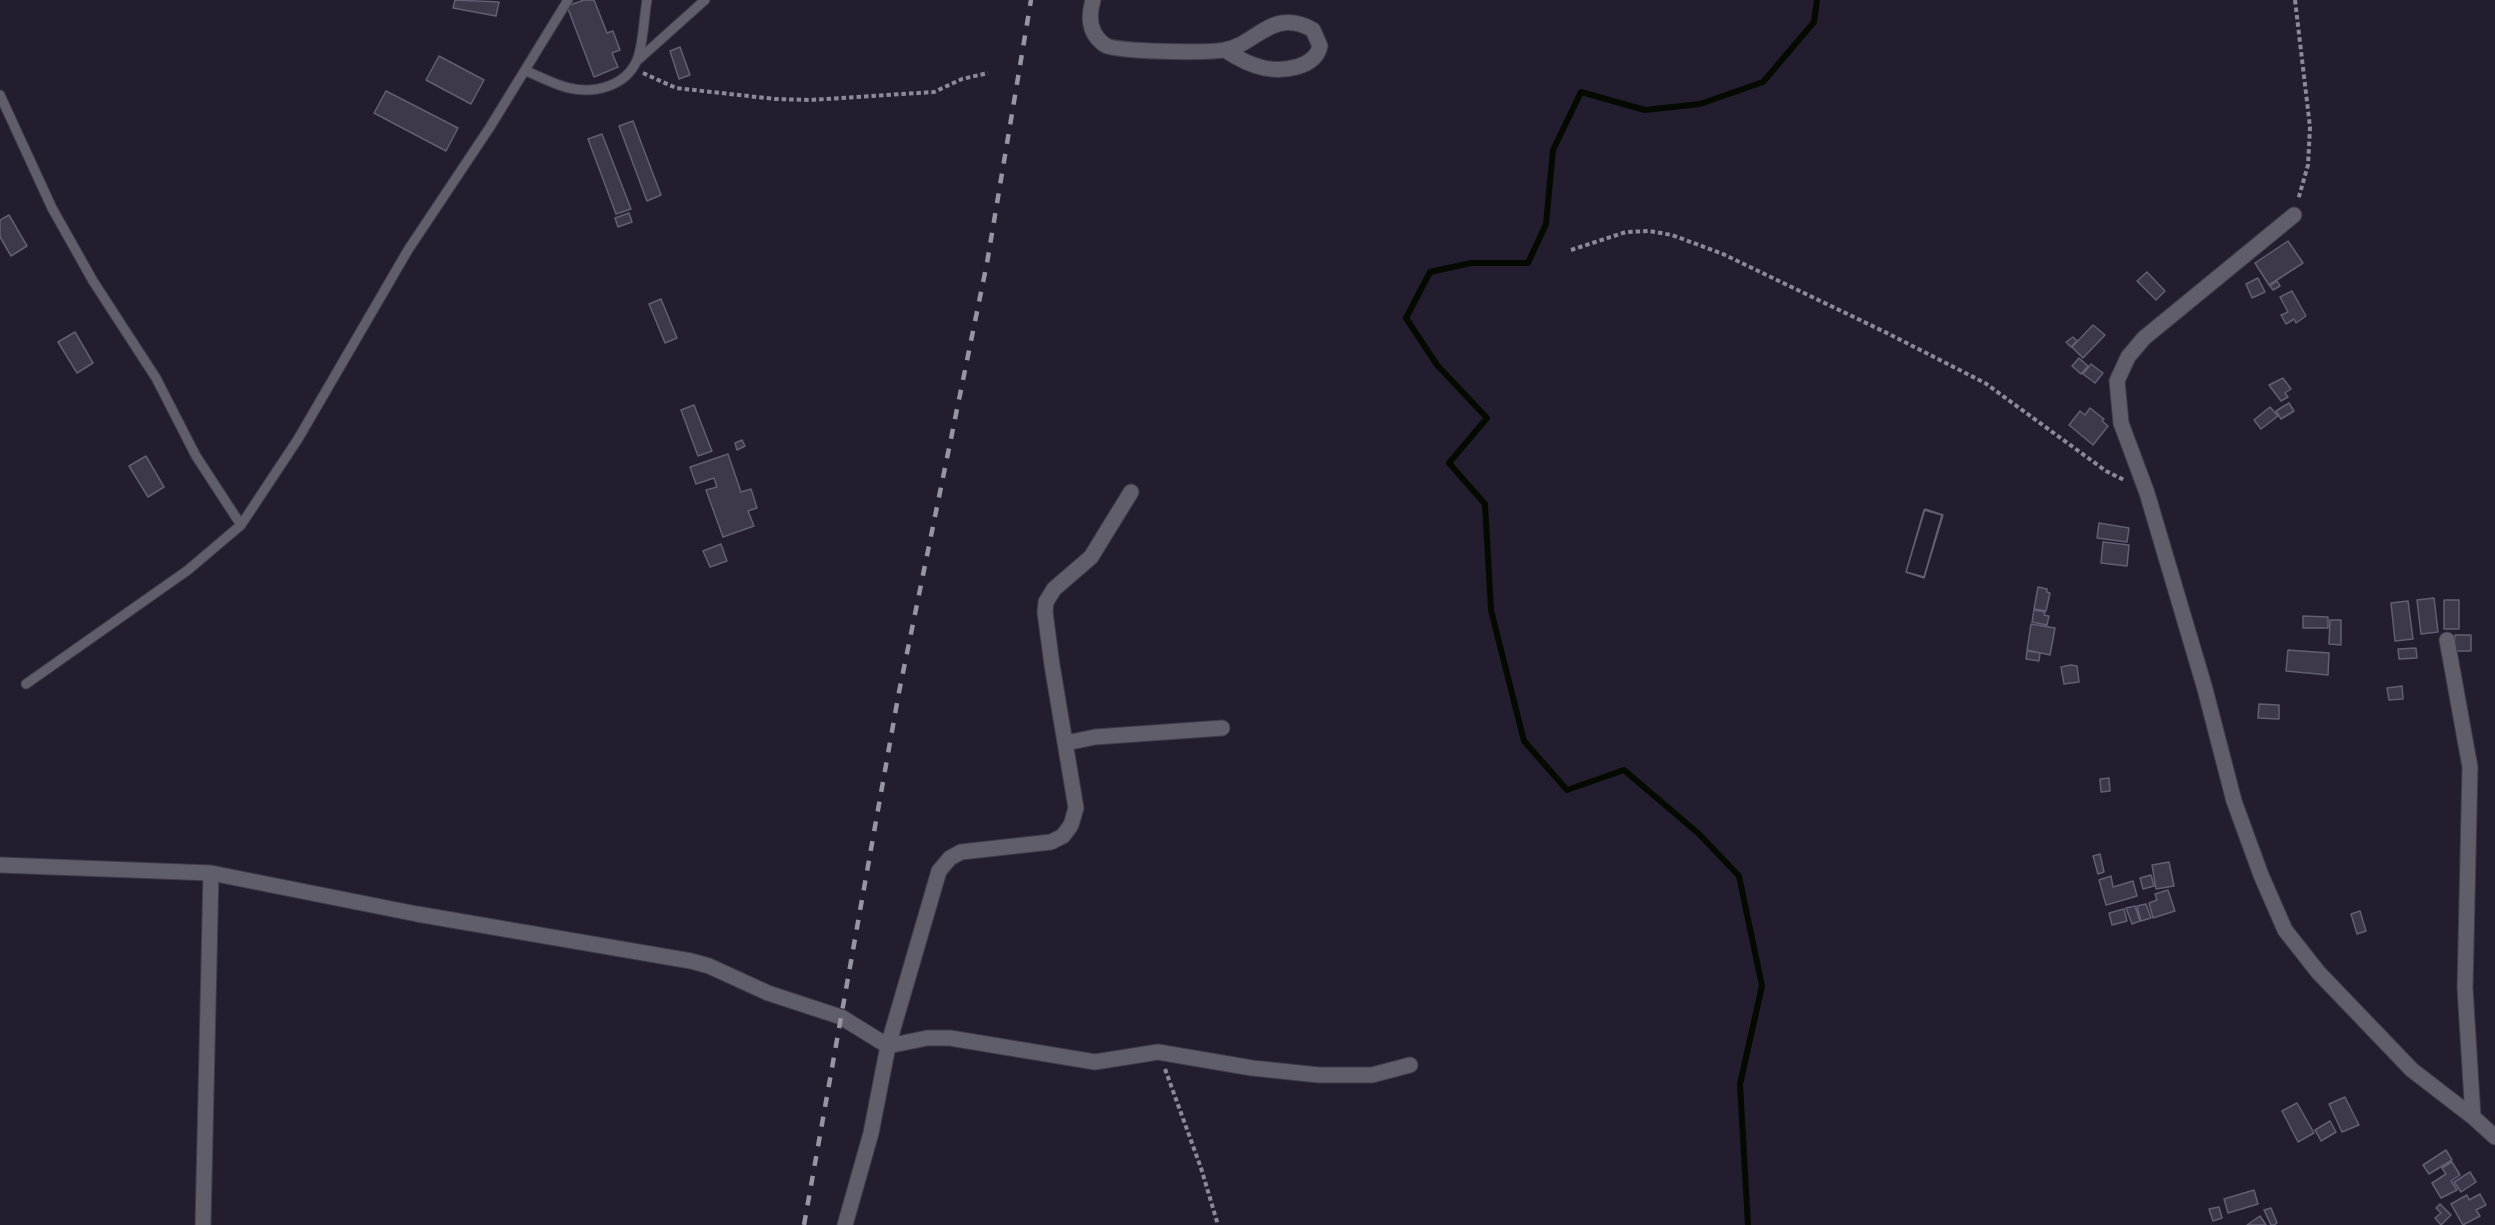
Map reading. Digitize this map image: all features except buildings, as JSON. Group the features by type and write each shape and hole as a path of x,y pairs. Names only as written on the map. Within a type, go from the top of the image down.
{"street":[{"path":"1093,0 1089,21 1094,35 1107,47 1132,50 1225,50 1284,22 1295,23 1313,30 1320,46 1315,58 1298,66 1278,69 1252,64 1225,50"},
{"path":"2294,215 2144,338 2128,357 2117,381 2121,423 2147,493 2205,689 2234,801 2261,875 2285,930 2318,972 2412,1070 2474,1117 2495,1137"},
{"path":"846,1225 864,1162 888,1046 936,879 946,863 962,852 1051,842 1063,836 1071,825 1076,808 1045,612 1046,602 1054,589 1091,557 1131,492"},
{"path":"2447,640 2470,768 2465,988 2474,1117"},
{"path":"1066,743 1095,736 1222,728"},
{"path":"0,864 211,873 417,914 692,962 709,966 768,993 841,1017 888,1046 927,1038 950,1038 1095,1062 1158,1052 1252,1068 1319,1075 1372,1075 1410,1065"},
{"path":"203,1225 211,873"}],"lane":[{"path":"26,684 188,570 242,525 298,439 408,250 526,70 568,0"},
{"path":"638,60 647,0"},
{"path":"526,70 569,88 587,89 617,83 627,76 638,60 705,0"},
{"path":"0,95 52,208 93,281 156,378 196,456 242,525"}],"path":[{"path":"2294,215 2308,165 2310,127 2295,0"},
{"path":"632,68 676,88 775,99 810,100 934,92 962,79 988,73"},
{"path":"1571,250 1626,232 1649,231 1672,235 1723,254 1889,334 1984,383 2106,471 2147,493"},
{"path":"1158,1052 1201,1168 1218,1225"}],"waterway":[{"path":"1748,1225 1740,1084 1762,986 1739,876 1699,834 1624,770 1567,790 1524,741 1491,610 1485,504 1449,463 1487,418 1437,365 1406,318 1430,272 1471,263 1528,263 1546,224 1553,150 1581,92 1645,110 1700,104 1763,82 1814,22 1817,0"}],"railway":[{"path":"804,1225 899,692 987,263 1031,0"}]}
